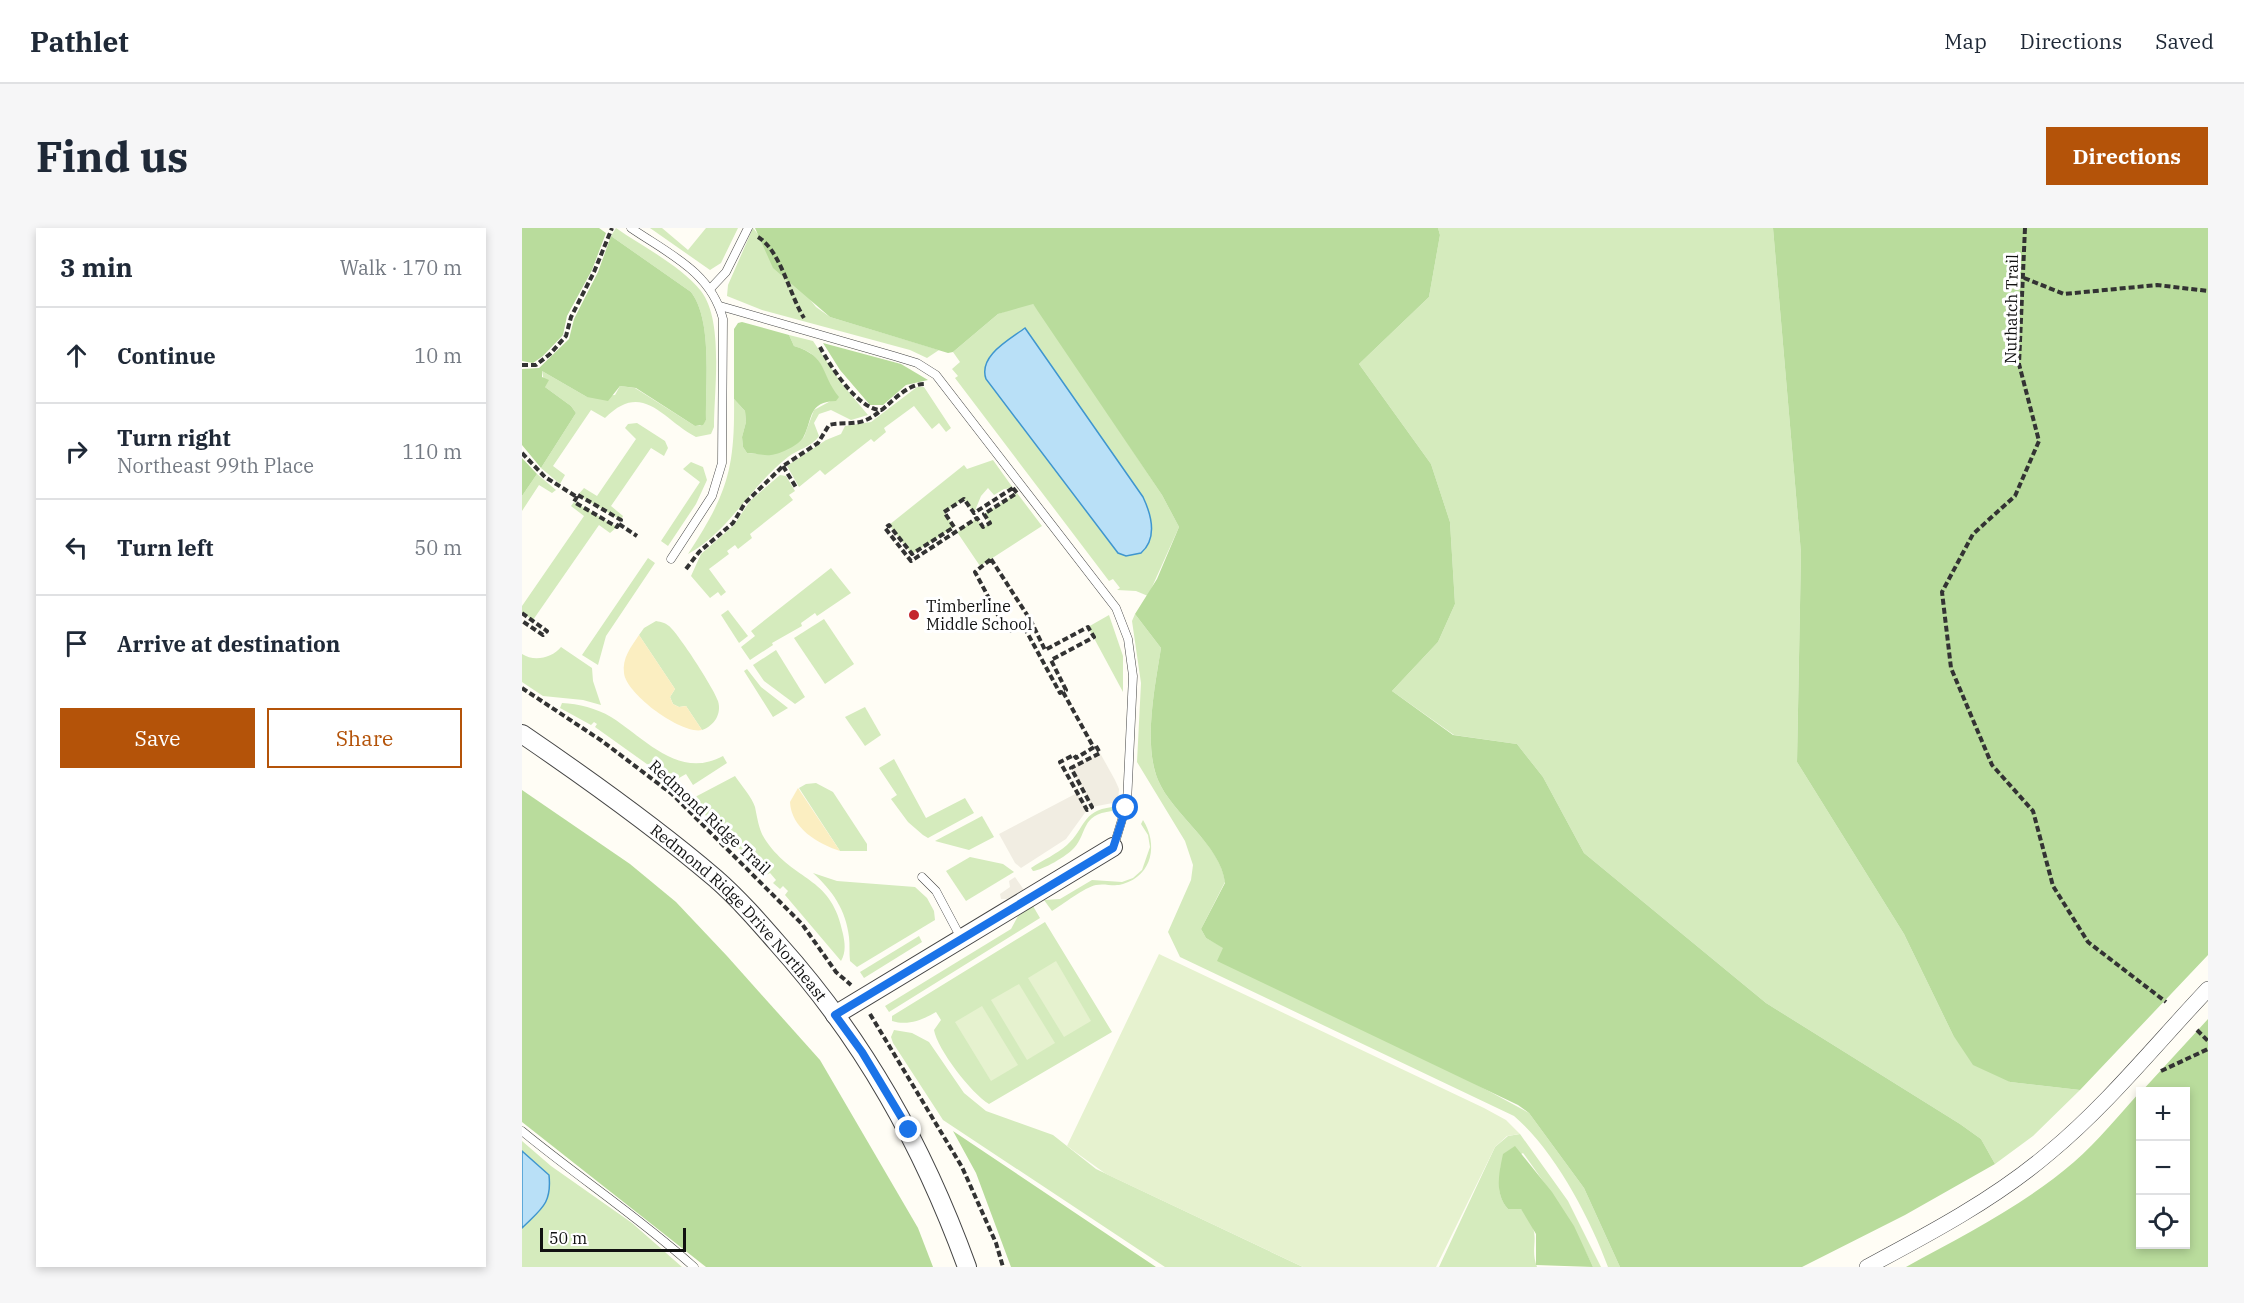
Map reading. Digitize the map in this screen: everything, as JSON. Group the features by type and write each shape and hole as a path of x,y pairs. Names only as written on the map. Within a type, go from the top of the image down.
{"street":[{"name":"Redmond Ridge Drive Northeast","path":"522,734 716,878 789,956 862,1052 909,1130 931,1175 967,1267"},
{"path":"835,1015 1113,848"},
{"path":"1867,1267 1995,1193 2052,1151 2208,989"}],"lane":[{"path":"631,228 702,277 711,288 720,306 723,319 722,463 706,506 671,560"},
{"path":"711,288 726,272 747,230"},
{"path":"720,306 906,359 936,375 1116,608 1128,639 1133,676 1127,803 1113,848"},
{"path":"922,877 936,891 961,939"},
{"path":"522,1131 559,1162 639,1219 694,1267"}],"path":[{"path":"522,365 536,365 550,354 566,336 571,317 594,272 612,228"},
{"name":"Nuthatch Trail","path":"2025,228 2019,364 2039,441 2015,496 1973,534 1942,592 1951,668 1992,765 2033,812 2053,886 2088,942 2166,1002"},
{"path":"747,230 765,242 773,252 800,310"},
{"path":"2024,278 2064,294 2157,285 2208,291"},
{"path":"823,352 864,405 874,410 882,410"},
{"path":"686,569 699,552 733,523 745,503 783,466 818,443 829,425 860,422 882,410 905,389 919,384"},
{"path":"522,453 545,477 577,498"},
{"path":"783,466 797,489"},
{"path":"1013,488 1017,493 984,514 990,523 983,528 977,518 911,561 885,528 889,525 912,554 954,527 944,512 964,499 974,513 1013,488"},
{"path":"579,495 621,520 619,524 617,527 574,502 579,495"},
{"path":"619,524 637,536"},
{"path":"1063,692 1066,690 1050,660 1094,637 1088,627 1045,650 1031,621 991,559 975,572 1007,632 1023,625 1060,693 1063,692 1094,748 1096,746 1100,753 1071,768 1092,807 1086,810 1060,762 1094,748"},
{"path":"522,613 547,631 543,635 522,621"},
{"name":"Redmond Ridge Trail","path":"522,688 612,748 672,794 802,924 831,965"},
{"path":"2197,1030 2208,1041"},
{"path":"884,1041 939,1126 962,1167 996,1243 1003,1267"},
{"path":"2160,1071 2208,1049"}],"green space":[{"path":"522,228 599,228 606,233 592,270 567,316 563,335 533,363 522,361"},
{"path":"616,228 683,273 701,291 708,304 713,320 716,356 714,427 711,434 696,437 652,406 642,403 630,402 618,407 605,418 591,410 553,466 565,475 560,484 541,468 576,413 571,406 545,387 542,371 587,397 615,395 620,386 635,388 695,426 700,426 706,420 705,336 698,304 691,292 611,236"},
{"path":"650,228 662,228 688,250 706,228 738,228 721,263 710,270"},
{"path":"753,228 816,307 830,317 939,350 927,358 910,350 762,310 727,296 728,285"},
{"path":"755,228 1438,228 1440,235 1429,297 1359,364 1431,464 1450,522 1455,604 1438,642 1392,691 1453,735 1517,744 1543,777 1584,853 1766,1003 1981,1139 1995,1164 1905,1215 1802,1267 1620,1267 1584,1188 1529,1113 1518,1105 1217,961 1223,948 1206,938 1201,929 1225,883 1222,869 1206,843 1174,805 1158,780 1151,750 1151,732 1153,697 1161,648 1135,614 1157,579 1179,527 1162,495 1033,304 998,314 953,352 948,353 830,317 773,268"},
{"path":"1438,228 1773,228 1801,553 1797,762 1904,934 1953,1035 2010,1082 2080,1090 2033,1136 1995,1164 1981,1139 1766,1003 1584,853 1543,777 1517,744 1454,735 1392,691 1438,642 1455,604 1450,522 1431,464 1359,364 1429,297 1440,235"},
{"path":"1773,228 2208,228 2208,955 2080,1090 2010,1082 1973,1065 1953,1035 1904,934 1797,762 1801,553"},
{"path":"611,236 691,292 698,304 705,336 706,420 703,425 695,426 636,388 620,386 608,401 587,397 542,371 542,377 549,380 545,387 571,406 576,413 541,468 522,445 522,369 539,368 569,339 574,319 598,272"},
{"path":"1026,304 1033,304 1045,319 1162,495 1179,527 1148,596 1136,591 1117,590 1120,588 1113,579 1109,581 955,378 958,376 952,369 960,362 953,352 998,314"},
{"path":"742,322 789,335 794,346 805,350 818,360 839,397 836,401 820,404 813,412 802,439 775,454 747,453 743,447 745,411 734,399 734,329 738,323"},
{"path":"789,335 813,341 842,384 868,415 851,420 831,410 819,414 814,423 819,436 816,440 792,454 775,469 716,533 688,554 712,514 726,481 733,445 734,399 745,411 743,447 747,453 770,455 804,437 814,410 838,397 818,360 805,350 794,346"},
{"path":"823,343 901,364 928,380 906,385 883,405 870,405 840,370"},
{"path":"917,387 924,387 951,428 946,432 939,423 932,429 914,406 884,428 886,432 874,442 871,439 825,475 820,470 799,487 787,466 826,440 841,434 845,426 871,422"},
{"path":"637,423 665,441 668,448 664,456 651,448 611,506 623,516 621,520 578,495 584,488 597,496 636,439 625,428 628,424"},
{"path":"522,458 537,474 522,496"},
{"path":"993,460 1013,488 1004,489 994,495 988,488 981,496 974,513 964,499 944,512 954,527 912,554 889,525 964,465 967,469"},
{"path":"691,462 703,467 707,480 696,504 668,546 661,541 700,482 683,469"},
{"path":"537,474 556,490 552,493 539,485 522,511 522,496"},
{"path":"780,475 786,476 795,491 789,495 793,500 750,534 752,538 738,549 735,545 727,551 729,554 709,569 726,592 721,596 718,592 710,598 691,576 701,554 734,525 750,501"},
{"path":"1017,493 1042,526 980,566 957,532 977,518 983,527 990,523 984,514"},
{"path":"574,502 617,527 610,533 599,525 533,620 522,613 522,606 584,516 571,506"},
{"path":"648,558 655,563 606,636 598,665 582,655"},
{"path":"831,568 851,593 817,616 815,613 801,623 802,626 772,643 773,645 750,660 741,647 755,636 751,631"},
{"path":"728,610 748,636 739,643 721,615"},
{"path":"1135,614 1161,648 1153,697 1151,733 1151,750 1158,780 1174,805 1206,842 1222,868 1225,882 1201,929 1206,938 1529,1113 1584,1188 1620,1267 1608,1267 1581,1207 1557,1166 1529,1130 1514,1116 1180,957 1168,932 1191,880 1193,865 1185,841 1137,762 1141,683 1132,621"},
{"path":"1109,615 1123,656 1123,692 1088,627"},
{"path":"824,619 854,664 825,684 794,638"},
{"path":"656,621 666,624 674,631 696,662 718,701 718,715 702,730 686,706 679,707 673,704 670,697 675,689 639,635 644,628"},
{"path":"561,647 592,668 593,681 601,705 583,700 543,696 522,682 522,654 532,658 543,658 553,654"},
{"path":"776,650 805,697 795,704 764,681 753,665"},
{"path":"747,669 761,687 788,708 773,717 744,671"},
{"path":"562,703 587,707 605,714 664,754 677,760 692,763 707,762 723,756 727,763 693,785 686,774 672,782 595,727 597,724 594,722 591,725 560,708"},
{"path":"865,707 881,735 865,746 845,717"},
{"path":"894,759 926,818 965,798 974,813 928,838 923,835 908,822 891,799 897,795 879,768"},
{"path":"735,776 754,803 761,831 769,845 791,867 813,882 831,901 838,915 844,937 845,944 841,961 785,895 788,891 783,886 780,889 773,883 776,880 770,873 766,875 692,802 697,796"},
{"path":"816,783 833,792 867,844 867,851 840,851 799,788 806,784"},
{"path":"522,790 630,864 676,902 820,1060 918,1228 933,1267 706,1267 522,1122"},
{"path":"1112,807 1112,811 1095,816 1086,825 1071,851 1061,859 1033,871 1031,868 1067,845 1089,816"},
{"path":"982,816 994,837 969,850 935,841"},
{"path":"1143,820 1148,829 1151,848 1150,858 1141,874 1123,884 1091,886 1052,911 1044,900 1060,899 1092,880 1122,882 1133,878 1142,870 1150,847 1148,835 1141,824"},
{"path":"970,857 1003,864 1014,872 966,901 946,871"},
{"path":"813,873 837,881 915,887 927,898 934,911 935,920 857,967 850,961 847,927 841,909 826,886"},
{"path":"1033,906 1040,918 889,1012 885,1006 1011,929 1018,916"},
{"path":"1045,922 1112,1032 989,1104 965,1081 941,1048 934,1030 941,1020 936,1012 920,1020 909,1022 892,1021 892,1016"},
{"path":"919,936 922,942 864,978 860,972"},
{"path":"1159,954 1484,1108 1506,1120 1520,1134 1507,1136 1495,1147 1436,1267 1303,1267 1106,1174 1067,1146"},
{"path":"1056,961 1091,1021 1064,1037 1028,978"},
{"path":"1019,984 1055,1043 1027,1060 991,1000"},
{"path":"982,1006 1018,1065 991,1081 955,1022"},
{"path":"2208,1019 2208,1267 1906,1267 1993,1219 2055,1178 2091,1145 2136,1096 2136,1249 2190,1249 2190,1087 2146,1087"},
{"path":"894,1030 912,1033 929,1042 964,1093 986,1111 1053,1135 1096,1169 1303,1267 1165,1267 943,1120 893,1043 891,1037"},
{"path":"953,1131 1156,1267 1011,1267 976,1173"},
{"path":"1520,1134 1568,1201 1601,1267 1593,1267 1561,1208 1523,1153 1501,1165 1499,1188 1508,1209 1521,1209 1532,1226 1537,1267 1439,1267 1495,1147 1508,1136"},
{"path":"522,1141 551,1166 632,1223 682,1267 522,1267"},
{"path":"1515,1146 1552,1192 1574,1226 1593,1267 1536,1265 1536,1234 1521,1209 1508,1209 1499,1190 1503,1154"}],"sand":[{"path":"639,635 675,689 670,697 673,704 679,707 686,706 702,730 693,730 669,720 644,702 627,682 624,662"},
{"path":"798,788 840,851 807,834 795,820 790,802"}],"shaded area":[{"path":"1100,753 1119,789 1118,802 1092,807 1071,768"},
{"path":"1077,793 1087,810 1066,839 1021,868 1015,863 999,834"},
{"path":"1015,877 1024,890 1007,899 1001,899 1000,894 1010,887 1009,881"}],"water":[{"path":"1025,328 1143,497 1150,518 1151,533 1150,540 1141,553 1126,556 1118,553 986,379 986,363 996,349"},
{"path":"522,1151 549,1175 549,1193 540,1211 522,1228"}],"place":[{"name":"Timberline Middle School","path":"914,615"}],"route":[{"path":"909,1130 862,1052 835,1015 1113,848 1126,808"}]}
